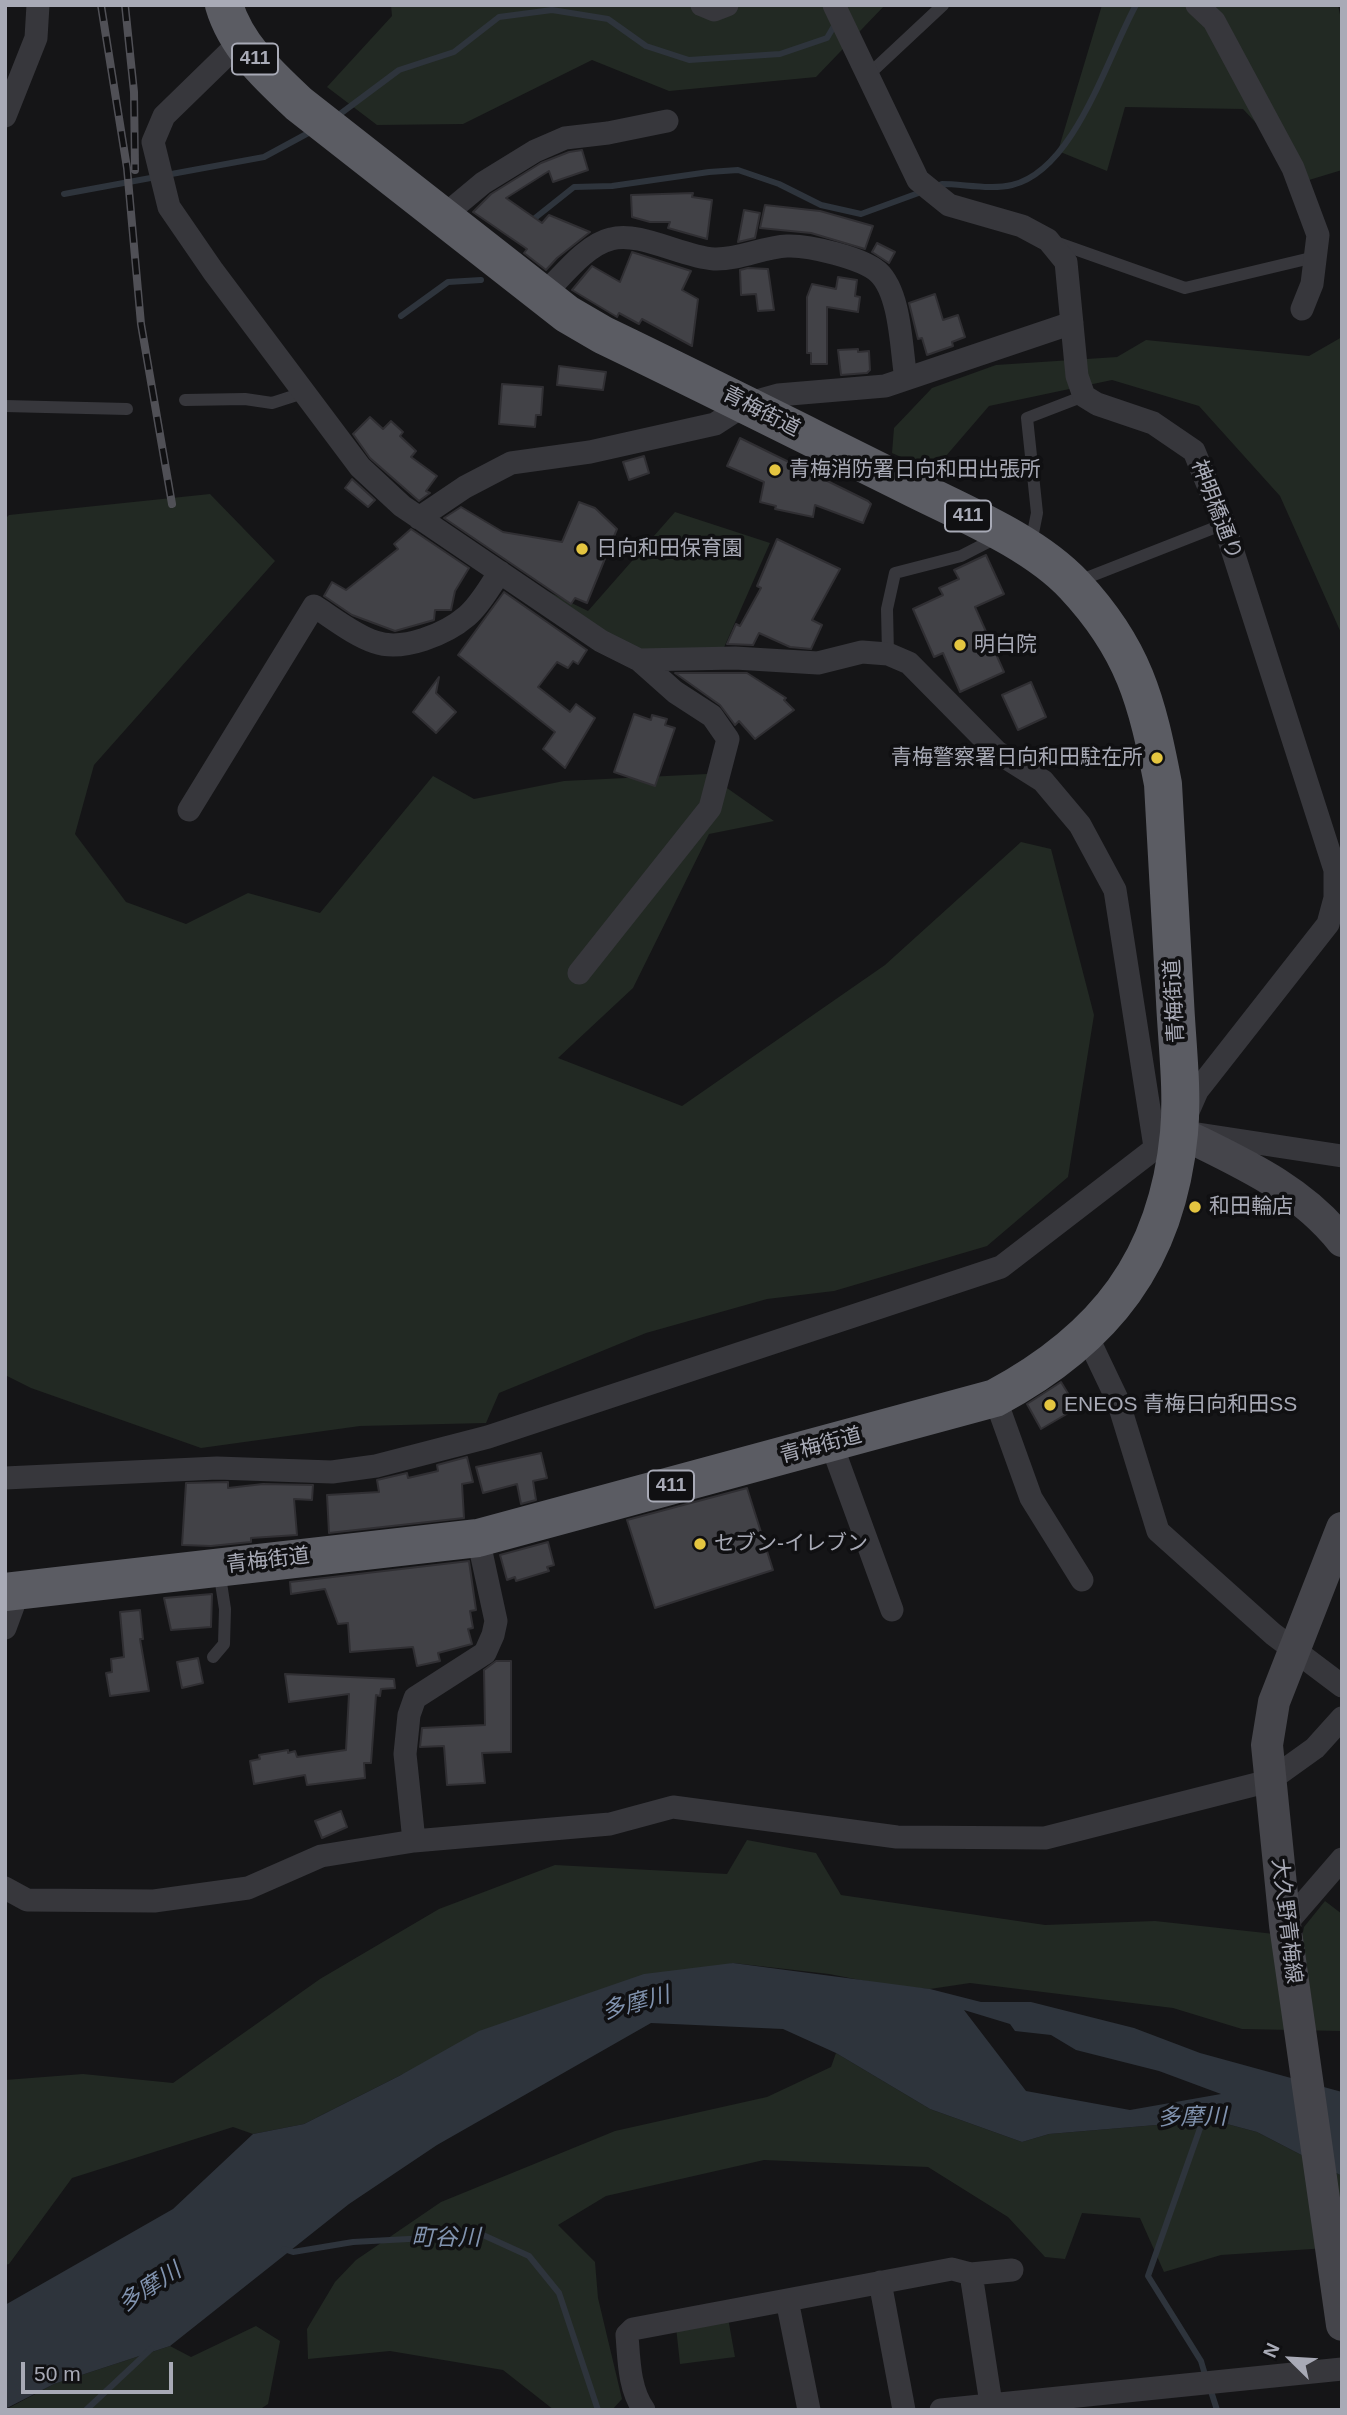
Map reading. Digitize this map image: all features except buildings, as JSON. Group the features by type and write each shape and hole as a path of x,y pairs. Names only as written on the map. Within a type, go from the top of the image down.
{"highway":[{"name":"青梅街道","path":"12,1591 478,1538 995,1398 1061,1359 1087,1336 1116,1304 1148,1249 1169,1194 1164,812 1158,759 1144,696 1126,655 1073,583 1016,542 746,404 603,335 542,296 371,163 265,73 241,41 223,5"}],"main road":[{"path":"1167,1139 1269,1177 1307,1203 1342,1241"},
{"name":"大久野青梅線","path":"1342,1528 1292,1649 1274,1702 1267,1745 1287,1933 1328,2241 1342,2325"}],"street":[{"path":"5,116 36,38 38,5"},
{"path":"702,5 713,10 727,5"},
{"path":"834,5 866,77 918,180 949,205 1022,226 1048,240 1066,262 1077,376 1084,396"},
{"path":"1197,5 1214,21 1293,168 1318,235 1312,284 1302,309"},
{"path":"241,41 164,116 155,131 155,148 163,192 169,207 213,271 360,467 419,518 601,641 639,660 675,691 712,716 728,739 709,808 579,973"},
{"path":"441,218 483,183 535,151 565,138 608,133 667,121"},
{"path":"542,296 598,242 614,237 629,237 695,257 717,259 788,246 845,257 877,271 887,283 894,298 906,379"},
{"path":"419,518 465,487 511,463 590,452 715,424 746,404 778,395 885,386 1072,323"},
{"name":"神明橋通り","path":"1084,396 1097,404 1153,423 1194,452 1224,524 1335,870 1335,898 1328,924 1197,1091 1167,1139"},
{"path":"189,810 314,606 373,642 384,645 404,643 443,631 466,617 500,572"},
{"path":"639,660 734,658 818,663 863,652 888,653 909,663 997,752 1043,781 1080,825 1115,890 1167,1139"},
{"path":"5,1478 217,1468 332,1472 376,1466 488,1437 1001,1267 1167,1139 1341,1155"},
{"path":"1087,1336 1118,1401 1158,1531 1292,1649 1342,1686"},
{"path":"995,1398 1031,1498 1082,1580"},
{"path":"831,1443 892,1610"},
{"path":"414,1841 405,1754 409,1715 415,1698 485,1653 496,1621 478,1538"},
{"path":"5,1628 12,1591"},
{"path":"5,1888 27,1900 154,1901 248,1888 321,1856 414,1841 610,1824 673,1807 897,1837 1045,1838 1269,1781 1315,1748 1342,1718"},
{"path":"1287,1933 1342,1859"},
{"path":"644,2410 638,2402 629,2368 627,2335 634,2329 952,2269 971,2274 1012,2270"},
{"path":"971,2274 991,2407"},
{"path":"880,2282 904,2410"},
{"path":"787,2300 809,2410"},
{"path":"941,2410 991,2407 1342,2369"}],"lane":[{"path":"866,77 943,5"},
{"path":"1048,240 1185,288 1315,257"},
{"path":"185,400 245,399 272,403 303,393"},
{"path":"888,653 887,609 895,573 1016,542 1037,513 1027,418 1084,396"},
{"path":"5,406 127,409"},
{"path":"1073,583 1224,524"},
{"path":"214,1657 224,1644 225,1609 219,1567"}],"shaded area":[{"path":"391,5 885,5 816,77 669,91 592,60 463,124 377,125 327,87 392,16"},
{"path":"1102,5 1338,5 1342,24 1342,170 1309,180 1243,109 1125,107 1107,171 1058,151"},
{"path":"1342,337 1342,635 1280,496 1199,406 1112,380 989,406 933,471 892,453 894,428 932,388 996,365 1117,357 1146,340 1309,356"},
{"path":"210,494 275,561 94,765 75,834 126,902 186,924 248,893 320,913 433,776 474,799 564,781 707,774 774,821 709,834 633,988 558,1058 682,1106 885,965 1021,842 1051,849 1094,1015 1068,1177 987,1246 834,1291 767,1299 646,1333 499,1393 486,1423 360,1426 201,1448 31,1388 5,1375 5,519 9,515"},
{"path":"675,512 770,543 722,652 635,653 545,590 588,611"},
{"path":"747,1840 816,1853 841,1895 1045,1925 1155,1921 1302,1937 1304,1927 1325,1901 1342,1914 1342,2031 1242,2029 1173,2008 970,1983 930,1989 886,1985 829,1974 733,1963 401,2075 304,2124 253,2134 233,2127 72,2178 9,2264 5,2265 5,2080 83,2074 173,2083 320,1979 439,1909 555,1865 727,1874"},
{"path":"836,2053 930,2109 1022,2142 1049,2134 1168,2124 1227,2124 1257,2132 1342,2176 1342,2247 1221,2255 1164,2272 1140,2218 1082,2213 1065,2259 1045,2257 1008,2217 928,2167 764,2160 606,2196 558,2225 595,2262 598,2298 622,2399 612,2410 554,2410 503,2370 390,2351 308,2359 307,2329 335,2282 356,2260 441,2202 615,2131 767,2097 831,2067"},
{"path":"728,2318 735,2357 680,2364 676,2327"},
{"path":"256,2326 280,2341 268,2404 259,2410 5,2410 54,2384 170,2346 191,2357"}],"water":[{"name":"多摩川","path":"733,1963 930,1989 981,2002 1031,2002 1134,2028 1200,2053 1342,2092 1342,2176 1257,2132 1227,2124 1168,2124 1049,2134 1022,2142 930,2109 836,2053 783,2029 651,2023 437,2145 349,2204 170,2346 54,2384 5,2409 5,2305 173,2209 253,2134 304,2124 401,2075 479,2031 644,1974","holes":["964,2010 1010,2024 1015,2031 1051,2035 1076,2050 1159,2071 1221,2094 1130,2110 1026,2091"]}],"waterway":[{"path":"934,187 942,184 986,187 1012,185 1034,175 1054,158 1087,109 1136,5"},
{"path":"336,117 399,70 454,52 499,17 552,10 608,19 646,46 689,60 780,54 827,38 837,21"},
{"path":"166,175 264,157 312,131"},
{"path":"530,222 574,187 612,186 709,172 738,170 779,184 821,205 861,214 924,191"},
{"path":"64,194 156,177"},
{"path":"401,316 448,282 481,280"},
{"name":"多摩川","path":"1204,2117 1148,2276 1201,2361 1206,2378"},
{"name":"町谷川","path":"284,2249 293,2252 353,2242 483,2235 529,2256 559,2293 598,2410"},
{"path":"86,2410 151,2349"},
{"path":"1210,2388 1217,2410"}],"railway":[{"path":"101,5 127,168 141,324 172,504"},
{"path":"125,5 134,92 135,170"}],"place":[{"name":"青梅消防署日向和田出張所","path":"775,470"},
{"name":"日向和田保育園","path":"582,549"},
{"name":"明白院","path":"960,645"},
{"name":"青梅警察署日向和田駐在所","path":"1157,758"},
{"name":"和田輪店","path":"1195,1207"},
{"name":"ENEOS 青梅日向和田SS","path":"1050,1405"},
{"name":"セブン-イレブン","path":"700,1544"}]}
